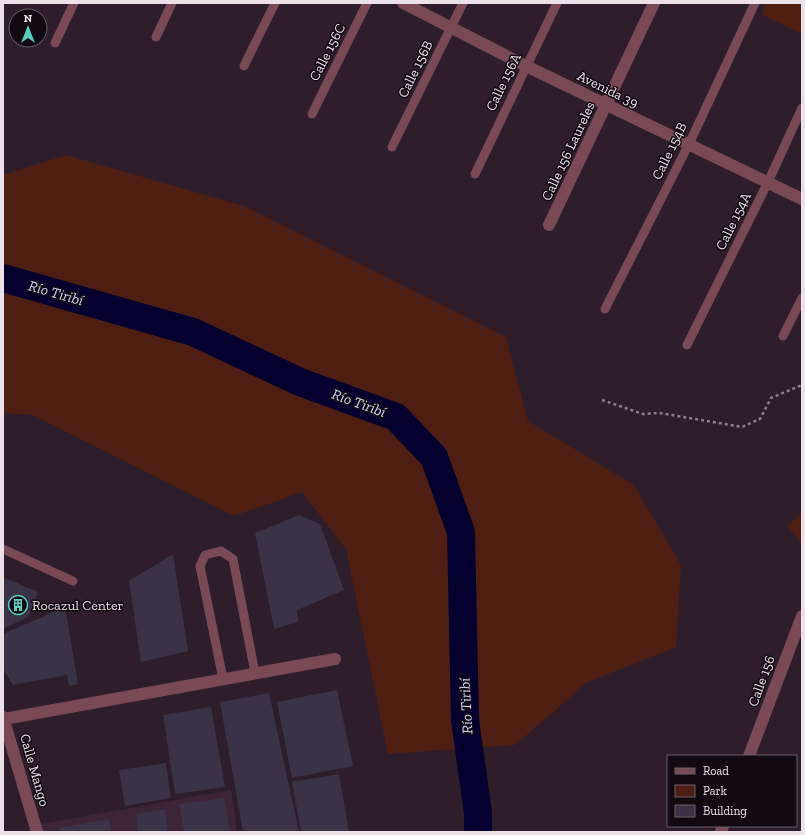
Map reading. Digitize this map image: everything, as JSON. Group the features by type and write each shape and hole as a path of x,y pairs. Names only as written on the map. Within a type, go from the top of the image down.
{"street":[{"name":"Avenida 39","path":"403,3 526,66 802,199"},
{"name":"Calle 156 Laureles","path":"549,225 654,3"},
{"name":"Calle 156","path":"749,755 802,616"},
{"path":"4,718 335,659"},
{"name":"Calle Mango","path":"4,718 37,832"}],"lane":[{"path":"55,43 74,3"},
{"path":"156,37 172,3"},
{"path":"244,66 275,3"},
{"name":"Calle 156C","path":"312,114 367,3"},
{"name":"Calle 156B","path":"392,146 463,3"},
{"name":"Calle 156A","path":"475,174 556,3"},
{"name":"Calle 154B","path":"605,309 689,144 755,3"},
{"name":"Calle 154A","path":"687,345 768,182 802,108"},
{"path":"783,336 802,298"},
{"path":"3,549 73,581"},
{"path":"222,679 200,566 205,555 222,551 233,559 255,673"}],"path":[{"path":"602,400 643,414 659,413 742,427 760,419 771,398 802,385"}],"shaded area":[{"path":"231,790 237,832 37,832 35,825"}],"green space":[{"path":"766,3 802,3 802,34 761,14"},
{"path":"66,155 244,206 506,337 528,421 634,485 681,565 676,647 588,682 515,745 388,754 346,549 302,492 234,516 33,415 3,413 3,175"},
{"path":"802,513 802,544 787,526"}],"building":[{"path":"299,515 320,524 344,590 297,610 298,622 274,629 255,533"},
{"path":"173,554 188,651 141,662 129,581"},
{"name":"Rocazul Center","path":"3,577 38,592 28,617 3,629"},
{"path":"65,607 78,684 69,686 67,675 13,685 3,669 3,634"},
{"path":"337,690 353,766 292,778 277,702"},
{"path":"269,693 299,832 243,832 220,702"},
{"path":"211,707 225,787 175,794 163,715"},
{"path":"166,763 171,798 125,806 119,770"},
{"path":"339,774 349,832 301,832 292,782"},
{"path":"224,798 230,832 184,832 179,804"},
{"path":"165,809 168,832 138,832 136,814"},
{"path":"109,819 111,832 60,832 60,828"}],"waterway":[{"name":"Río Tiribí","path":"3,278 193,332 300,382 396,417 434,457 461,532 465,720 478,813 478,832"}],"place":[{"name":"Rocazul Center","path":"18,605"}]}
